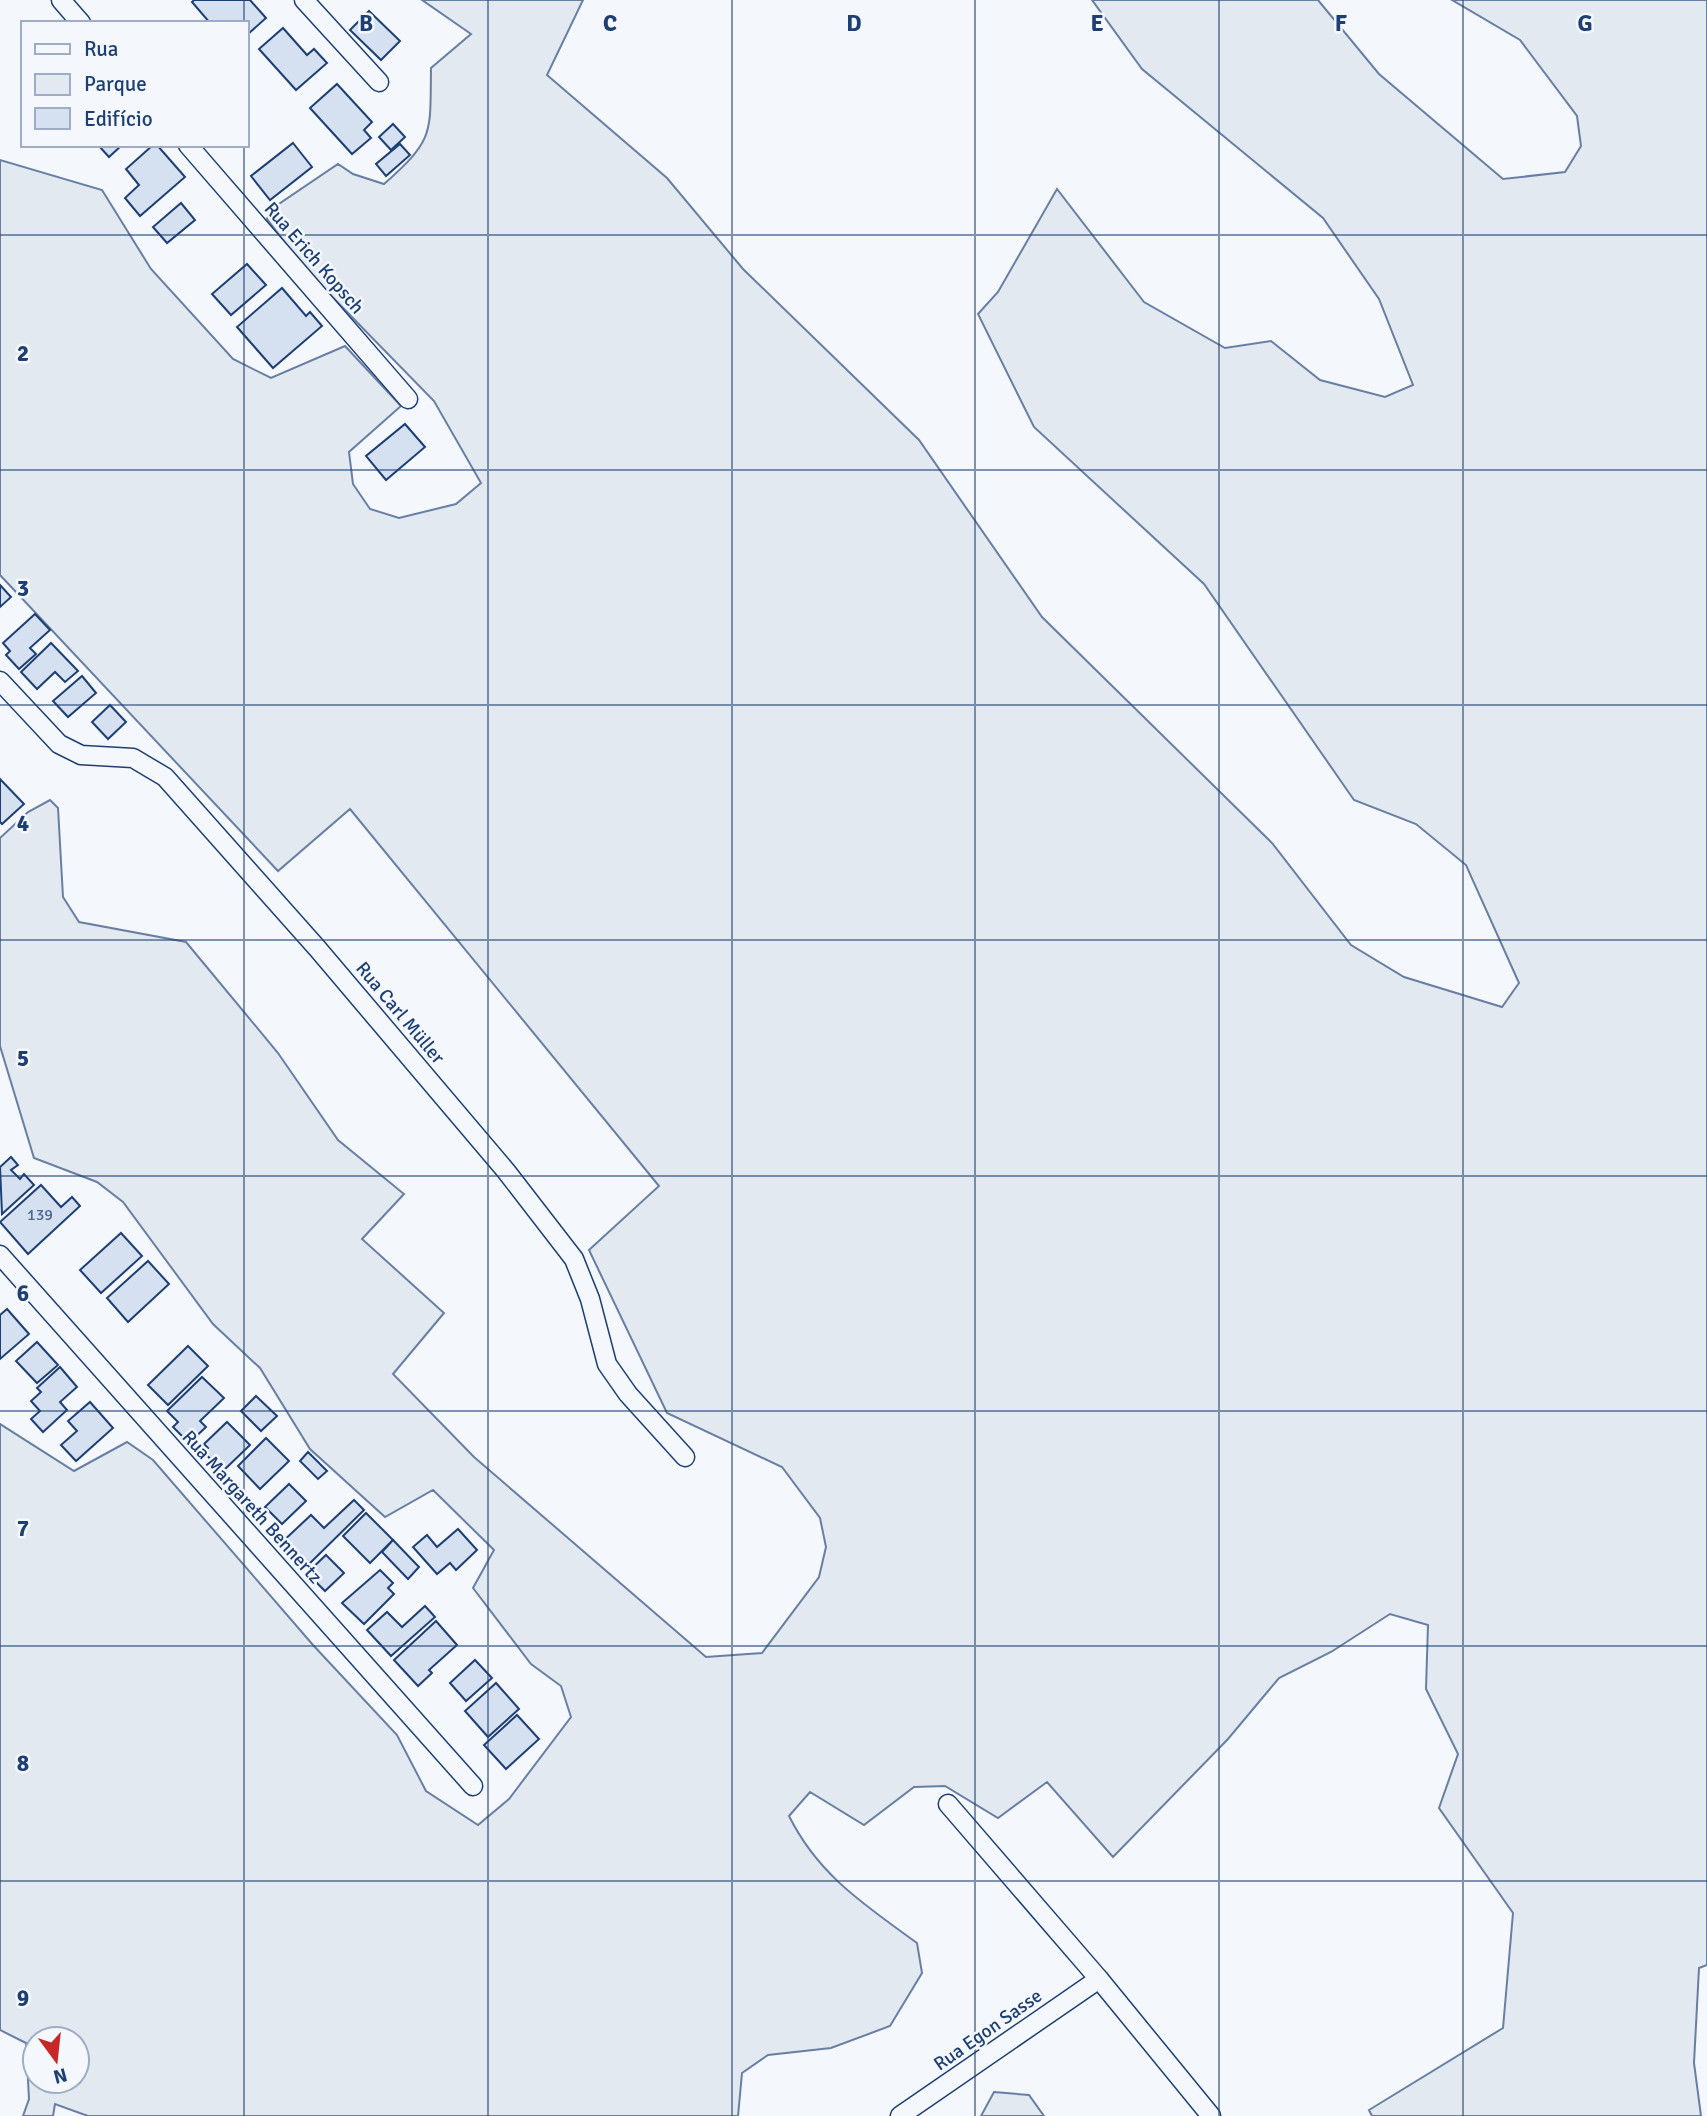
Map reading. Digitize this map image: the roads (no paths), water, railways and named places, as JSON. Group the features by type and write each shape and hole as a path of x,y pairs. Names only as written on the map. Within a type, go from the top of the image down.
{"street":[{"path":"61,0 79,21"},
{"path":"304,0 379,82"},
{"name":"Rua Erich Kopsch","path":"190,147 408,398"},
{"name":"Rua Carl Müller","path":"0,681 59,744 81,755 133,758 166,777 506,1171 574,1259 590,1299 607,1364 628,1394 685,1457"},
{"name":"Rua Margareth Bennertz","path":"0,1255 473,1786"},
{"path":"948,1804 1099,1979 1210,2116"},
{"name":"Rua Egon Sasse","path":"901,2116 1099,1979"}]}
